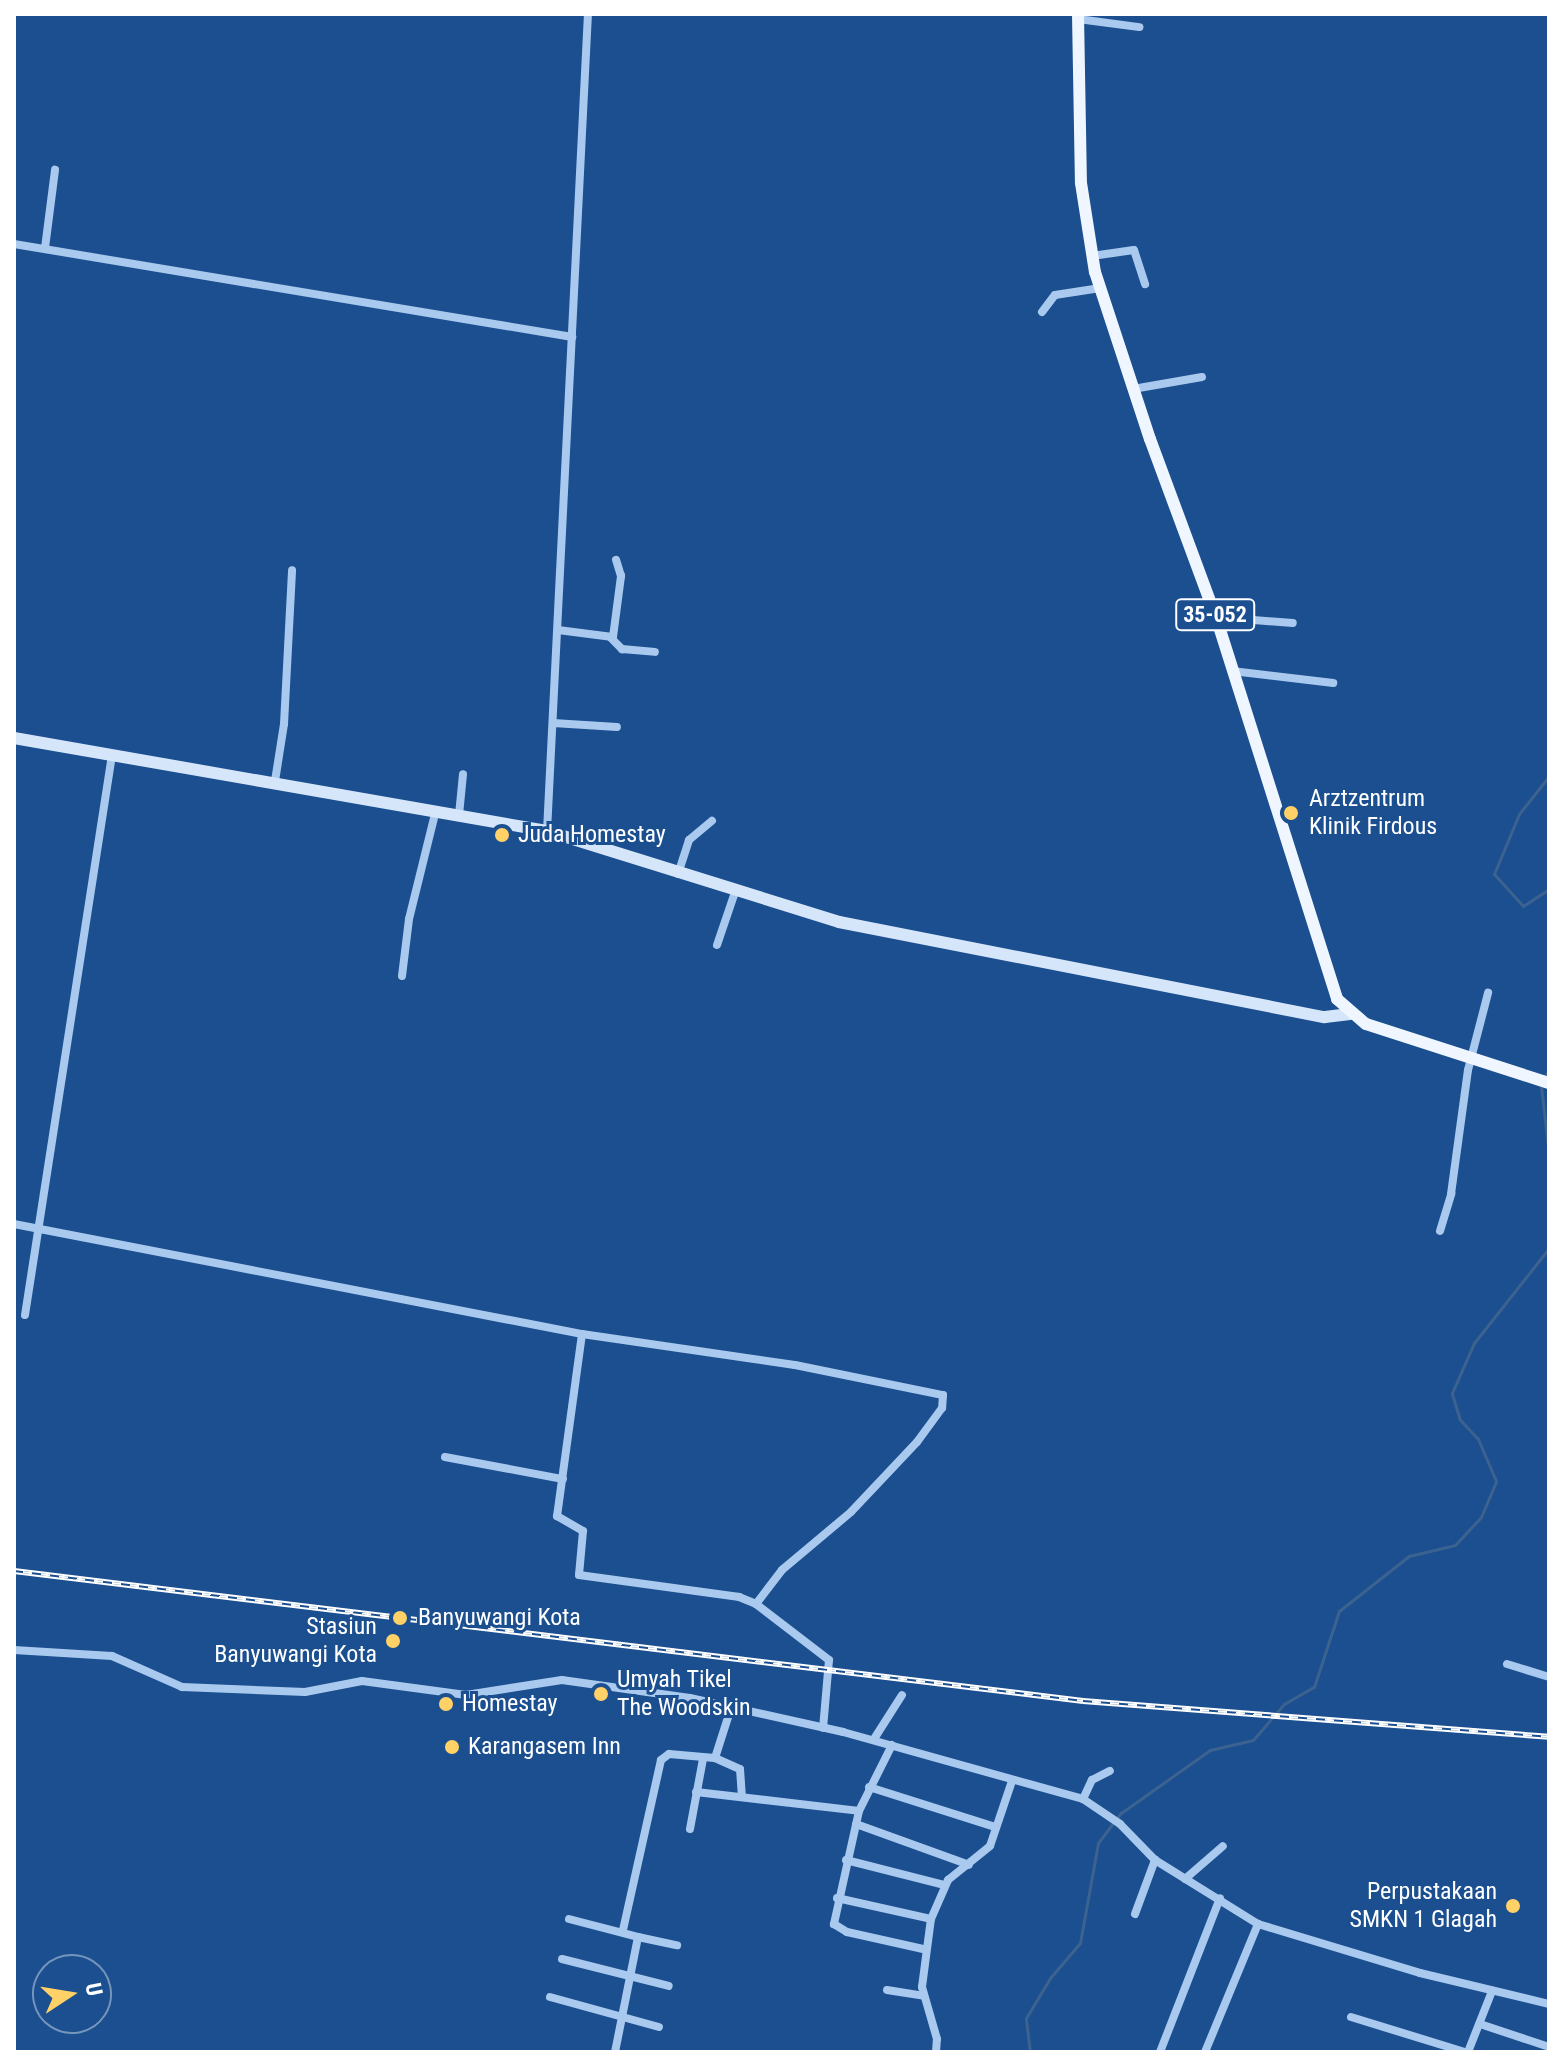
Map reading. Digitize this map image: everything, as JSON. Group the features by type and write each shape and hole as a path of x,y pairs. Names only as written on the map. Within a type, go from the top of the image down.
{"main road":[{"name":"35-052","path":"1078,16 1079,146 1092,256 1100,288 1133,389 1216,617 1327,975 1350,1014"},
{"path":"1350,1014 1544,1081"}],"street":[{"path":"547,831 588,14"},
{"path":"1078,16 1139,27"},
{"path":"45,248 55,170"},
{"path":"14,244 572,337"},
{"path":"1092,256 1134,250 1145,284"},
{"path":"1042,312 1055,295 1100,288"},
{"path":"1133,389 1202,377"},
{"path":"611,638 621,576 616,560"},
{"path":"275,781 292,570"},
{"path":"1216,617 1293,623"},
{"path":"558,630 611,638 622,649 655,652"},
{"path":"1232,671 1333,683"},
{"path":"553,723 617,727"},
{"path":"14,738 275,781 547,831 839,922 1325,1017 1350,1014"},
{"path":"25,1315 36,1228 112,755"},
{"path":"459,815 463,774"},
{"path":"402,976 414,893 436,810"},
{"path":"678,874 689,840 712,821"},
{"path":"717,945 735,892"},
{"path":"1440,1231 1446,1223 1473,1055 1488,993"},
{"path":"14,1224 582,1334 795,1365 943,1395 942,1408 917,1442 851,1512 782,1570 756,1604"},
{"path":"582,1334 557,1516 582,1528 581,1576 739,1597 756,1604 829,1660 823,1728"},
{"path":"445,1457 563,1479"},
{"path":"14,1650 112,1656 182,1687 305,1692 362,1681 481,1695 562,1680 731,1708 874,1739 1083,1799 1120,1824 1155,1860 1258,1924 1492,1991 1549,2004"},
{"path":"1507,1664 1549,1677"},
{"path":"874,1739 902,1695"},
{"path":"715,1758 731,1708"},
{"path":"892,1745 859,1811 837,1898 836,1928 923,1949"},
{"path":"623,1930 661,1760 669,1754 715,1758 740,1769 742,1797"},
{"path":"690,1829 703,1759"},
{"path":"1083,1799 1092,1780 1110,1771"},
{"path":"936,2052 937,2039 923,1996 923,1949 931,1919 944,1885 987,1851 1012,1781"},
{"path":"869,1787 995,1827"},
{"path":"696,1792 859,1811"},
{"path":"856,1824 969,1865"},
{"path":"1185,1879 1223,1846"},
{"path":"846,1860 944,1885"},
{"path":"1135,1914 1155,1860"},
{"path":"837,1898 931,1919"},
{"path":"1160,2052 1220,1898"},
{"path":"569,1919 677,1945"},
{"path":"1205,2052 1258,1924"},
{"path":"615,2052 638,1937"},
{"path":"562,1959 669,1986"},
{"path":"887,1990 923,1996"},
{"path":"1351,2017 1466,2052 1492,1991"},
{"path":"550,1997 659,2027"},
{"path":"1480,2024 1549,2047"}],"waterway":[{"path":"1549,776 1519,814 1494,874 1523,906 1549,889"},
{"path":"1544,1079 1549,1068"},
{"path":"1541,1086 1549,1155"},
{"path":"1030,2052 1026,2018 1050,1978 1080,1943 1098,1843 1121,1813 1210,1750 1253,1740 1284,1704 1314,1687 1339,1611 1409,1556 1455,1545 1481,1517 1496,1481 1478,1439 1460,1420 1452,1393 1474,1343 1549,1248"}],"railway":[{"path":"14,1571 1083,1701 1549,1737"}],"place":[{"name":"Arztzentrum Klinik Firdous","path":"1291,813"},
{"name":"Juda Homestay","path":"502,835"},
{"name":"Banyuwangi Kota","path":"400,1618"},
{"name":"Stasiun Banyuwangi Kota","path":"393,1641"},
{"name":"Umyah Tikel The Woodskin","path":"601,1694"},
{"name":"Homestay","path":"446,1704"},
{"name":"Karangasem Inn","path":"452,1747"},
{"name":"Perpustakaan SMKN 1 Glagah","path":"1513,1906"}]}
